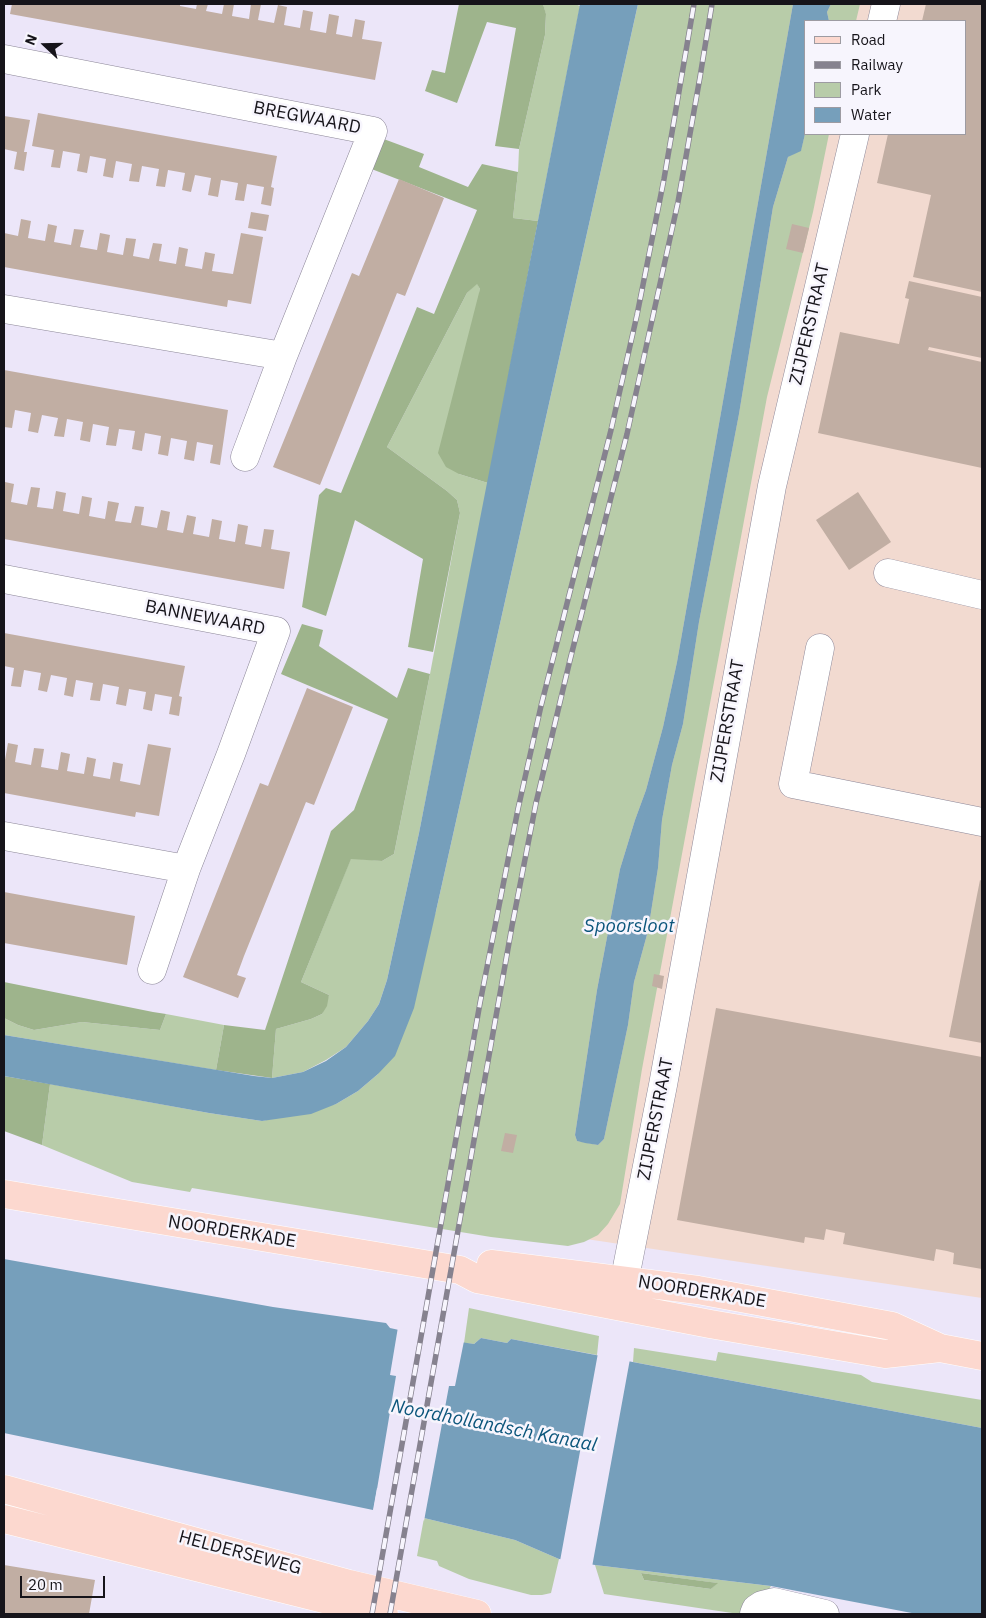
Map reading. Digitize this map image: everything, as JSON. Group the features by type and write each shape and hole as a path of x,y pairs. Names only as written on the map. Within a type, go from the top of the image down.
{"main road":[{"name":"NOORDERKADE","path":"4,1194 460,1270 476,1279 621,1299 710,1324 885,1354 940,1348 982,1356"},
{"name":"HELDERSEWEG","path":"4,1488 349,1584 477,1614"},
{"name":"HELDERSEWEG","path":"4,1519 384,1614"}],"street":[{"path":"882,20 886,4"},
{"name":"BREGWAARD","path":"4,59 373,131 282,356 245,457"},
{"name":"ZIJPERSTRAAT","path":"621,1299 663,1085 772,486 855,135"},
{"path":"4,309 282,356"},
{"path":"888,573 982,594"},
{"name":"BANNEWAARD","path":"4,579 276,632 186,869 152,970"},
{"path":"820,648 793,784 982,822"},
{"path":"4,836 186,869"},
{"path":"754,1614 756,1609 762,1605 774,1602 797,1611 825,1614"}],"shaded area":[{"path":"784,4 982,4 982,1298 539,1232"}],"green space":[{"path":"459,4 543,4 546,14 545,35 519,149 495,146 516,28 487,22 457,103 425,91 432,70 445,73"},
{"path":"543,4 575,4 580,6 538,221 513,218 519,149 545,35 546,15"},
{"path":"638,4 793,4 677,662 663,727 646,790 620,869 597,990 575,1135 577,1141 598,1145 604,1139 628,1025 634,982 648,931 658,868 662,820 672,765 683,724 699,622 739,414 773,207 788,157 801,150 805,135 829,135 813,212 767,397 642,1069 620,1204 608,1224 598,1235 584,1242 568,1246 491,1237 192,1188 190,1192 132,1182 42,1145 50,1084 262,1121 336,1104 358,1091 378,1074 436,911"},
{"path":"831,4 860,4 856,20 829,20 827,12"},
{"path":"381,138 424,154 419,167 468,187 482,164 518,172 513,218 538,221 488,483 459,474 446,467 438,453 480,289 477,284 467,293 387,447 457,500 460,513 433,652 408,647 423,559 355,520 326,616 302,607 319,495 326,488 341,493 417,307 434,314 477,210 369,168"},
{"path":"477,283 480,289 459,474 488,483 419,833 387,980 379,1004 368,1021 346,1047 303,1072 272,1078 276,1029 322,1014 329,995 301,982 351,858 382,861 394,854 460,513 457,500 387,447 467,293"},
{"path":"302,624 323,630 319,646 397,698 408,668 430,674 394,854 382,861 351,859 301,982 329,995 327,1006 322,1014 311,1019 276,1029 272,1078 216,1070 224,1025 265,1030 331,831 354,810 388,719 281,674"},
{"path":"4,982 166,1014 160,1030 82,1022 34,1030 4,1018"},
{"path":"166,1014 224,1025 216,1070 4,1035 4,1018 34,1030 82,1022 160,1030"},
{"path":"4,1076 50,1084 42,1145 4,1131"},
{"path":"469,1308 599,1336 597,1355 511,1339 507,1343 481,1338 474,1344 464,1343"},
{"path":"634,1348 716,1361 718,1352 861,1375 872,1382 982,1400 982,1428 633,1362"},
{"path":"424,1518 515,1540 559,1559 551,1593 531,1595 469,1579 439,1566 437,1561 417,1556"},
{"path":"595,1565 771,1586 767,1593 747,1603 739,1614 604,1594","holes":["641,1573 717,1583 711,1589 644,1580"]},
{"path":"641,1573 718,1583 711,1589 644,1580"}],"water":[{"path":"580,4 638,4 414,1008 395,1056 358,1091 336,1104 311,1114 262,1121 4,1076 4,1035 272,1078 303,1072 326,1061 346,1047 368,1021 379,1004 387,980 419,833"},
{"name":"Spoorsloot","path":"793,4 831,4 827,12 829,20 804,20 805,135 801,151 788,157 773,207 739,414 699,622 683,724 672,765 662,820 658,868 648,931 634,982 628,1025 604,1139 598,1145 585,1143 577,1141 575,1135 597,990 620,869 646,790 663,727 677,662"},
{"name":"Noordhollandsch Kanaal","path":"4,1259 273,1307 386,1323 390,1328 408,1332 401,1360 451,1369 454,1341 474,1344 481,1338 507,1343 511,1339 982,1428 982,1614 917,1614 771,1586 559,1559 515,1540 424,1518 427,1498 377,1488 373,1510 4,1433"}],"pier":[{"path":"398,1327 410,1331 403,1359 449,1367 452,1340 464,1341 455,1386 449,1386 424,1521 422,1518 425,1500 379,1491 373,1513 396,1376 390,1375"},
{"path":"598,1353 630,1359 592,1567 560,1561"}],"building":[{"path":"12,4 180,4 180,6 196,9 197,4 208,4 206,11 222,14 224,4 234,4 232,16 249,19 251,4 261,4 258,20 274,23 278,5 287,7 284,25 300,28 303,10 313,12 310,30 326,33 329,14 339,16 336,34 352,37 355,19 365,21 362,39 382,42 375,80 10,14"},
{"path":"926,4 982,4 982,292 913,277 931,195 877,183 888,135 966,135 966,20 922,20"},
{"path":"38,113 277,156 271,187 274,188 271,206 261,204 264,187 247,184 244,201 235,200 238,183 221,180 218,197 208,195 211,178 195,175 191,192 182,190 185,173 168,170 165,187 156,186 159,169 142,166 139,182 129,181 132,164 116,161 113,178 103,176 106,159 90,156 87,173 77,171 80,154 63,151 60,168 51,167 54,150 32,146"},
{"path":"4,116 30,120 24,152 27,152 24,171 14,169 17,152 4,149"},
{"path":"399,179 444,198 405,296 397,293 320,485 273,467 352,273 359,276"},
{"path":"251,212 269,215 266,231 248,228"},
{"path":"21,219 31,221 28,238 45,241 48,224 57,226 54,242 71,245 74,229 84,230 80,247 97,250 100,233 110,235 107,252 123,255 126,238 136,239 133,256 149,259 153,243 162,244 159,261 176,264 179,247 188,249 185,266 202,269 205,252 215,254 212,271 233,274 241,233 263,237 251,304 228,300 227,307 4,267 4,233 18,236"},
{"path":"792,224 809,228 803,253 786,249"},
{"path":"909,281 982,297 982,358 929,347 928,350 982,362 982,468 818,433 840,332 899,344 909,299 905,298"},
{"path":"4,370 228,410 220,465 210,463 213,445 197,442 194,461 184,459 187,441 171,438 168,456 158,454 161,436 145,433 142,451 132,449 135,431 119,429 116,446 106,445 109,427 93,424 90,442 80,440 83,422 67,419 64,437 54,436 58,418 42,415 38,433 28,431 31,413 15,410 12,428 4,427"},
{"path":"5,482 14,484 11,502 27,505 31,487 40,488 37,507 53,509 56,491 66,493 63,511 79,514 82,496 92,498 89,516 105,519 108,501 119,503 115,521 131,523 135,506 144,507 141,525 157,528 161,510 170,512 167,530 183,533 187,515 196,517 193,534 209,537 212,519 222,521 219,539 235,542 238,524 248,526 245,544 261,547 264,529 274,530 271,549 290,552 284,589 4,539"},
{"path":"858,492 891,542 849,570 816,520"},
{"path":"4,633 185,666 179,696 182,697 179,716 169,714 172,697 155,694 152,711 143,709 146,692 129,689 126,706 116,704 119,687 103,684 100,701 90,700 93,683 76,680 73,697 64,695 67,678 51,675 47,692 38,690 41,673 24,670 21,687 11,686 14,668 4,666"},
{"path":"307,688 353,707 314,805 306,802 244,956 237,975 246,978 238,998 183,977 260,783 268,786"},
{"path":"8,743 18,745 15,762 31,765 34,748 44,749 41,767 58,770 61,752 70,754 67,771 84,774 87,757 96,759 93,776 110,779 113,762 123,764 120,781 140,785 148,744 171,748 159,816 136,812 135,817 4,793 4,760"},
{"path":"980,880 982,881 982,1043 949,1037"},
{"path":"4,892 135,916 127,965 4,943"},
{"path":"654,974 664,976 662,989 652,986"},
{"path":"716,1008 982,1057 982,1269 953,1264 954,1253 936,1249 934,1261 843,1244 845,1233 826,1229 824,1240 805,1237 804,1243 677,1220"},
{"path":"505,1133 517,1135 513,1153 501,1151"},
{"path":"4,1565 95,1580 89,1614 4,1614"}],"railway":[{"path":"372,1614 480,1003 518,809 541,706 611,430 637,315 664,179 694,4"},
{"path":"390,1614 512,926 536,803 627,434 678,202 712,4"}]}
